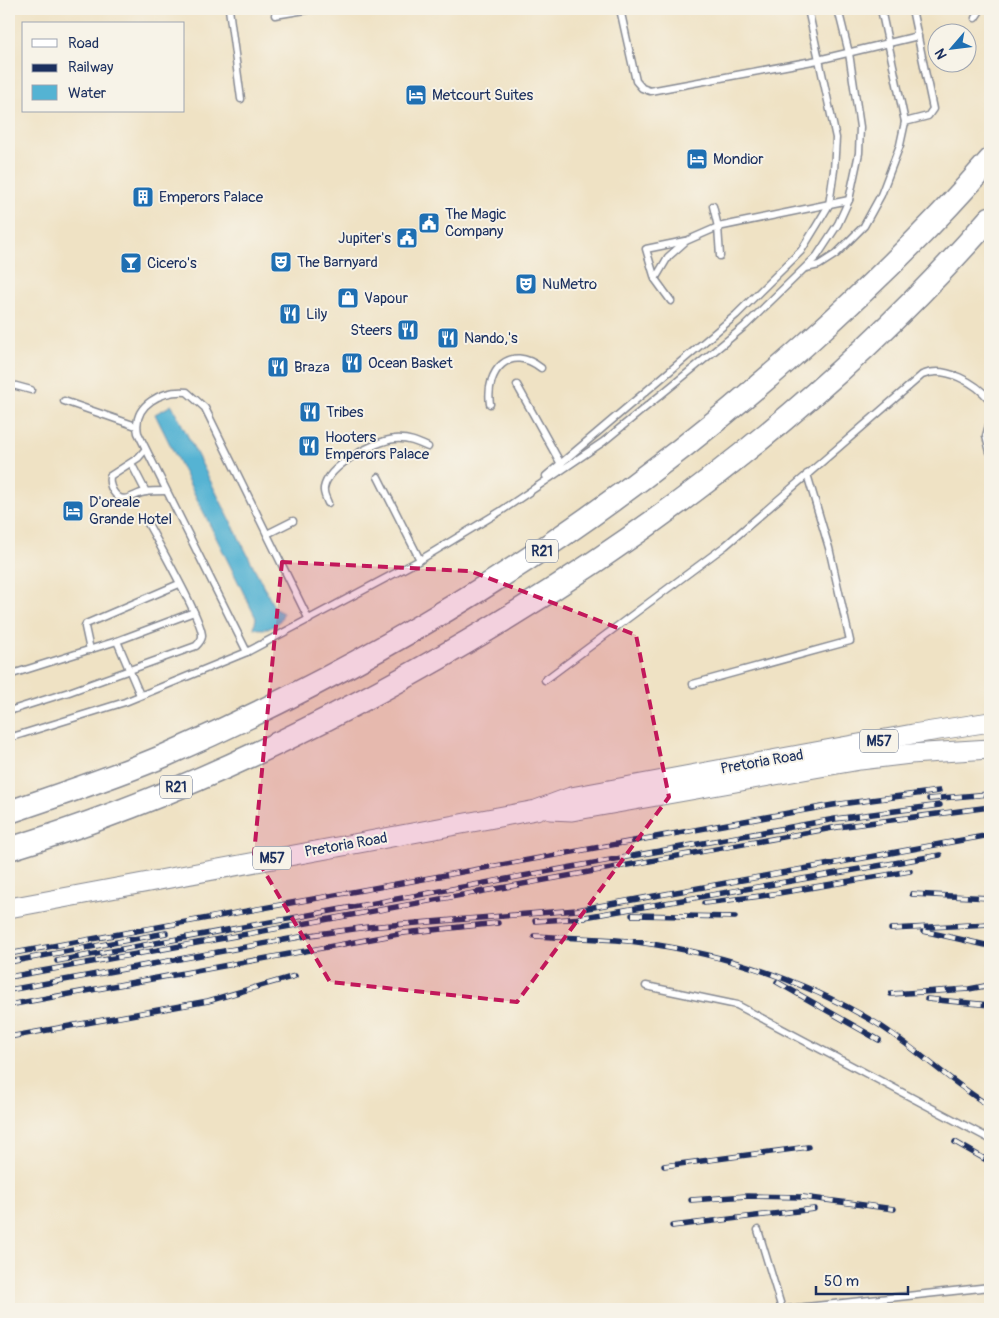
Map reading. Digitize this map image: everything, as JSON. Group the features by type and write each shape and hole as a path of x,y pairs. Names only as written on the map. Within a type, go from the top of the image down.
{"highway":[{"name":"R21","path":"9,812 165,755 341,670 465,600 553,544 608,506 734,408 849,306 990,160"},
{"name":"R21","path":"9,849 153,797 299,733 393,686 509,617 604,557 707,483 810,397 883,331 990,218"}],"main road":[{"name":"Pretoria Road","path":"9,908 536,810 571,797 985,722"},
{"name":"Pretoria Road","path":"536,810 572,811 860,760 990,749"}],"lane":[{"path":"229,9 241,99"},
{"path":"275,15 310,9"},
{"path":"620,9 636,81 645,90 700,84 763,69 818,60 918,36"},
{"path":"541,482 560,463 736,315 801,251 828,205 834,170 836,138 808,9"},
{"path":"9,738 140,696 246,652 420,560 501,511 541,482 564,469 603,442 698,365 781,293 817,256 838,224 849,200 859,153 860,127 849,53 838,9"},
{"path":"805,268 819,265 836,254 864,226 881,195 900,145 905,122 880,9"},
{"path":"905,122 928,116 933,109 912,9"},
{"path":"975,18 981,9"},
{"path":"671,300 655,279 646,249 686,241 718,227 849,200"},
{"path":"713,206 718,227 720,256"},
{"path":"655,279 668,257 686,241"},
{"path":"490,404 488,390 492,376 503,363 512,358 526,360 541,368"},
{"path":"545,680 725,546 907,386 926,373 940,373 964,379 976,386 990,400"},
{"path":"9,384 31,390"},
{"path":"517,385 564,469"},
{"path":"246,652 145,450 136,426 143,408 158,397 173,392 187,392 193,394 205,408 309,620"},
{"path":"64,401 136,426"},
{"path":"990,422 986,436 990,452"},
{"path":"328,503 324,492 329,478 337,467 354,456 393,439 412,440 428,447"},
{"path":"145,450 110,476 112,489 118,498 124,500 146,492 166,491"},
{"path":"131,462 146,492"},
{"path":"693,684 850,641 829,548 807,474"},
{"path":"378,477 420,560"},
{"path":"9,711 130,671 196,646 202,637 194,612 146,520"},
{"path":"267,534 294,521"},
{"path":"90,650 86,624 179,584"},
{"path":"9,675 117,641 194,612"},
{"path":"117,641 140,696"},
{"path":"646,986 737,1005 990,1140"},
{"path":"758,1230 782,1309"},
{"path":"788,1309 990,1287"}],"highlighted area":[{"path":"282,562 470,571 636,635 669,797 517,1002 330,982 254,854"}],"water":[{"path":"172,405 275,609 283,613 279,622 272,627 264,629 254,628 256,618 155,414"}],"railway":[{"path":"14,953 833,805 939,791"},
{"path":"929,799 990,794"},
{"path":"57,961 835,819 940,805"},
{"path":"9,977 838,827 990,807"},
{"path":"9,990 311,935 368,927 577,910 990,835"},
{"path":"579,918 940,855"},
{"path":"704,903 761,896 910,871"},
{"path":"912,894 990,898"},
{"path":"632,915 735,917"},
{"path":"535,921 585,918"},
{"path":"9,1005 404,933 498,923"},
{"path":"891,929 990,924"},
{"path":"923,931 990,946"},
{"path":"9,962 166,933"},
{"path":"534,936 637,942 668,947 731,961 791,981 876,1023 975,1097 990,1106"},
{"path":"9,1037 208,1001 295,976"},
{"path":"777,982 879,1040"},
{"path":"891,994 969,989 990,985"},
{"path":"927,999 990,1005"},
{"path":"955,1142 990,1162"},
{"path":"664,1166 808,1147"},
{"path":"691,1200 747,1196 803,1197 894,1209"},
{"path":"672,1226 814,1209"}],"place":[{"name":"Metcourt Suites","path":"416,95"},
{"name":"Mondior","path":"697,159"},
{"name":"Emperors Palace","path":"143,197"},
{"name":"The Magic Company","path":"429,223"},
{"name":"Jupiter's","path":"407,238"},
{"name":"The Barnyard","path":"281,262"},
{"name":"Cicero's","path":"131,263"},
{"name":"NuMetro","path":"526,284"},
{"name":"Vapour","path":"348,298"},
{"name":"Lily","path":"290,314"},
{"name":"Steers","path":"408,330"},
{"name":"Nando,'s","path":"448,338"},
{"name":"Ocean Basket","path":"352,363"},
{"name":"Braza","path":"278,367"},
{"name":"Tribes","path":"310,412"},
{"name":"Hooters Emperors Palace","path":"309,446"},
{"name":"D'oreale Grande Hotel","path":"73,511"}]}
